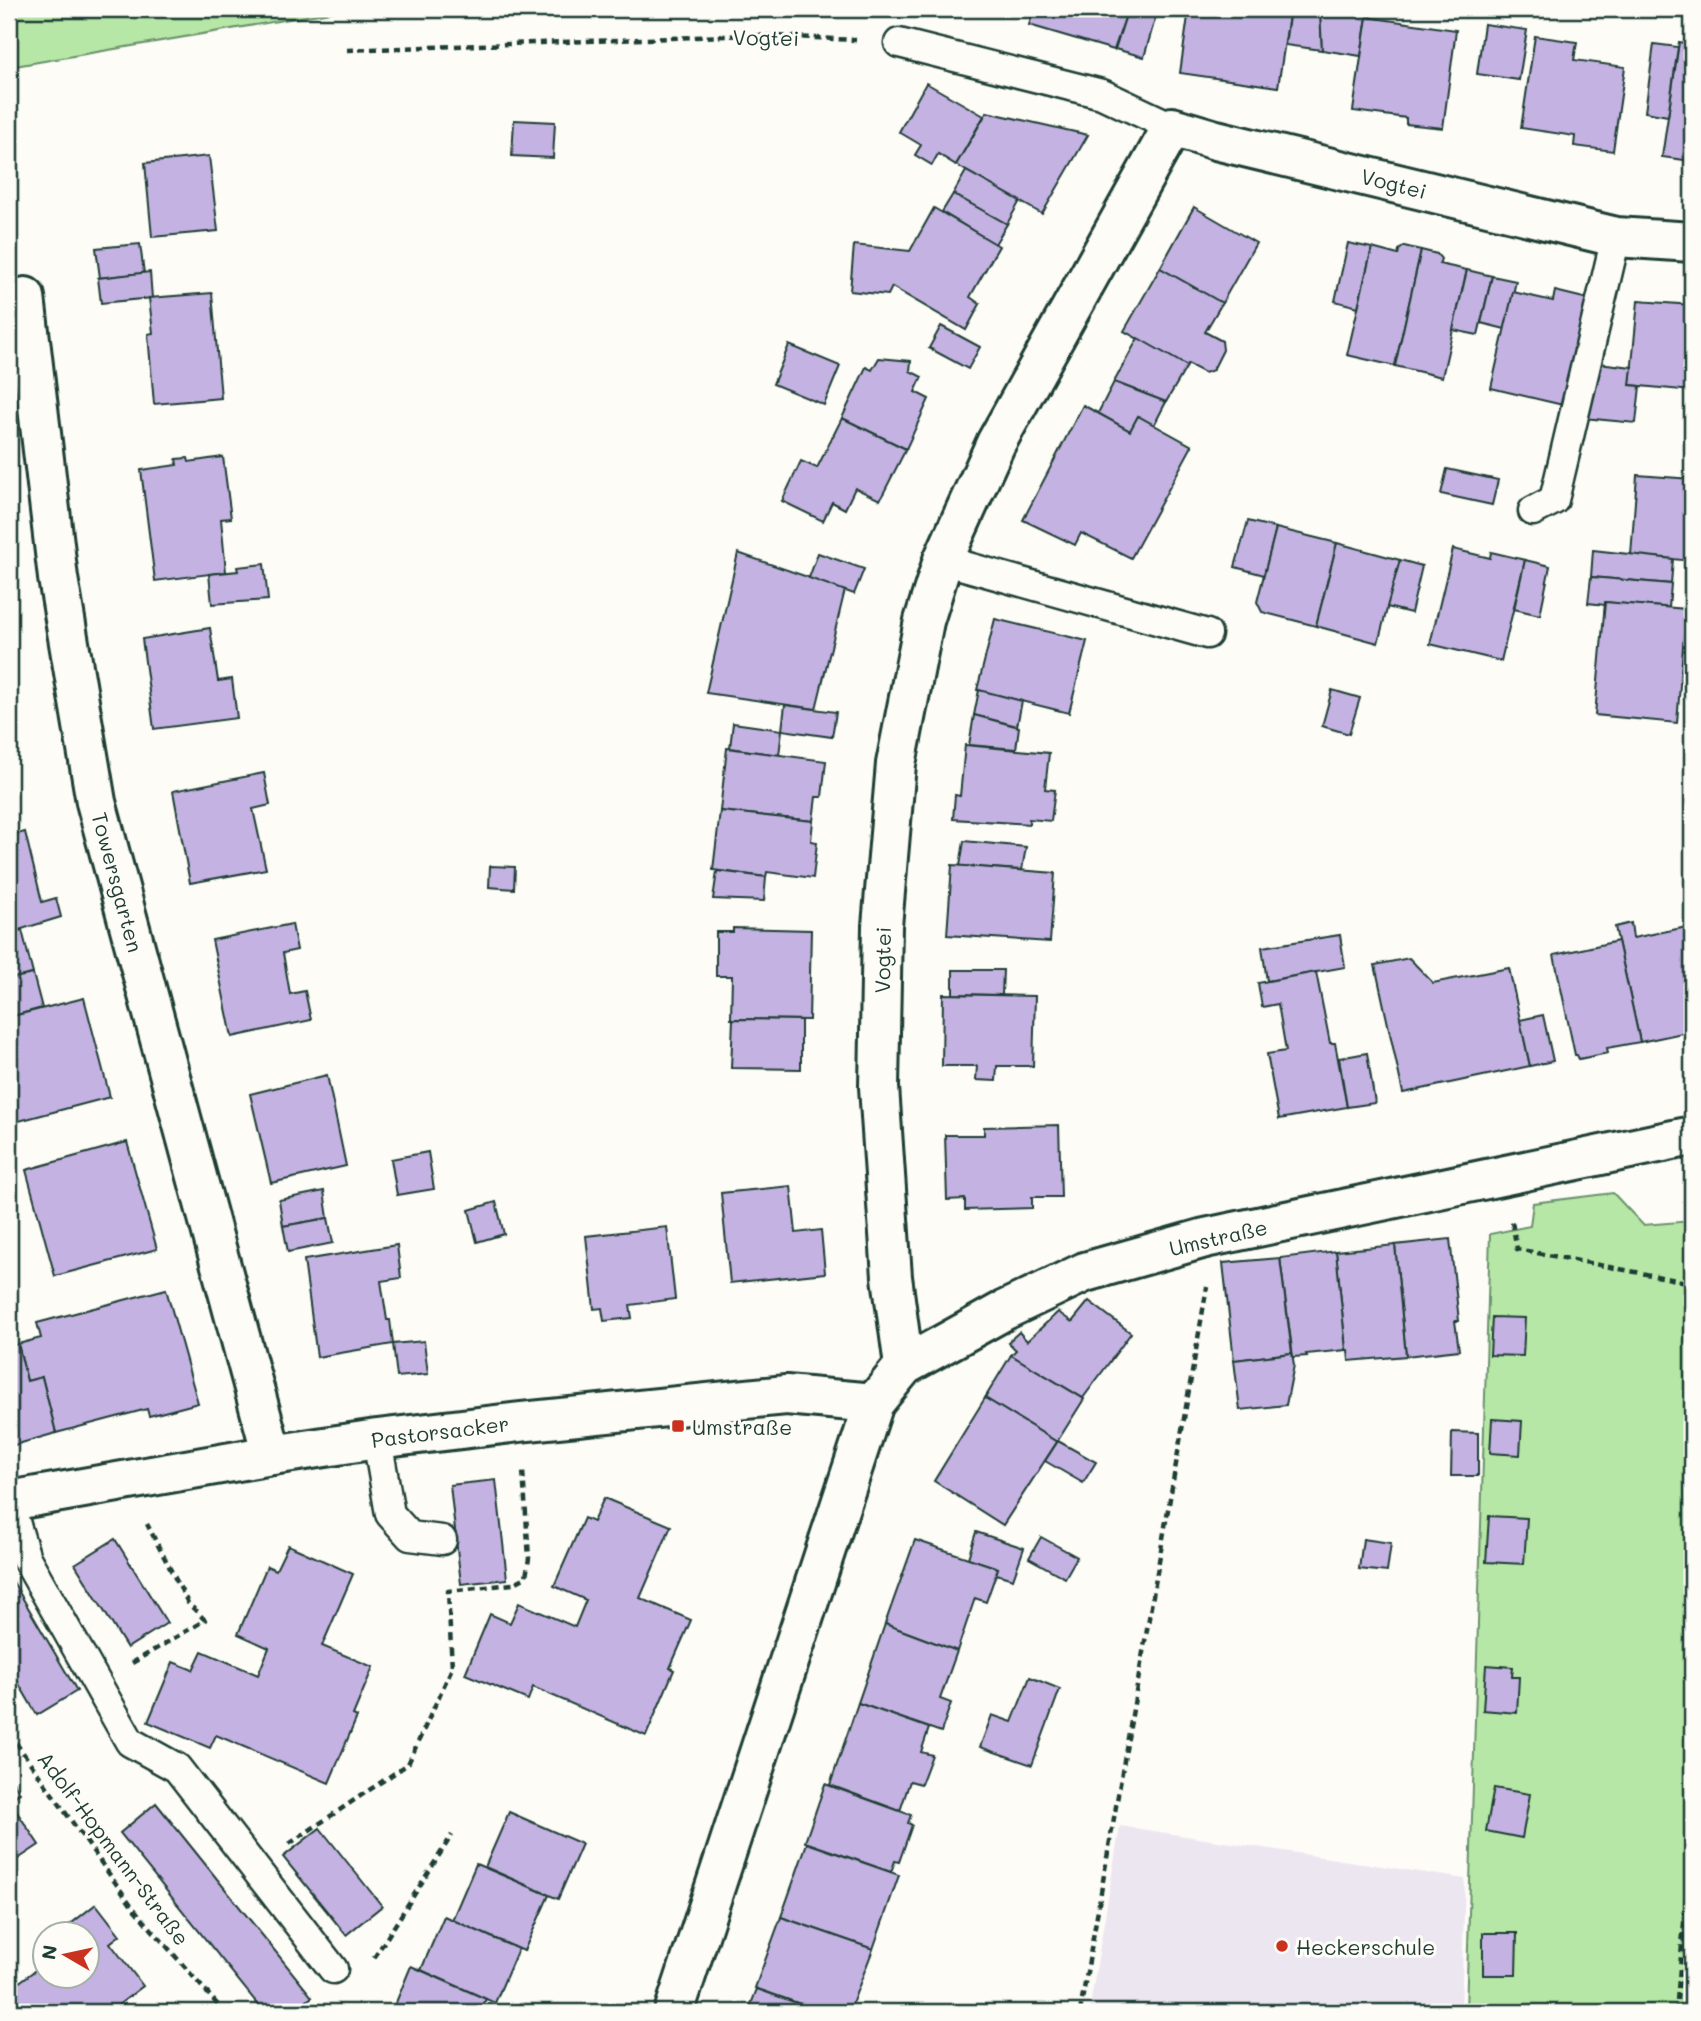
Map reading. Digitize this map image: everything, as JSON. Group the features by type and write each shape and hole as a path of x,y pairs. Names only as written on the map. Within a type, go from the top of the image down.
{"street":[{"name":"Vogtei","path":"904,1366 892,1277 879,1087 882,926 897,764 924,621 943,560 996,443 1172,127 1616,237 1692,242"},
{"name":"Towersgarten","path":"25,297 58,579 96,802 272,1455"},
{"name":"Umstraße","path":"674,2012 874,1403 904,1366 1005,1310 1085,1272 1205,1238 1692,1136"},
{"name":"Pastorsacker","path":"9,1501 272,1455 520,1422 786,1395 874,1403"}],"lane":[{"name":"Vogtei","path":"899,43 1102,94 1172,127"},
{"path":"1533,511 1554,500 1616,237"},
{"path":"943,560 1207,634"},
{"path":"377,1439 390,1514 410,1536 442,1541"},
{"path":"9,1501 26,1558 130,1742 177,1768 333,1969"}],"path":[{"name":"Vogtei","path":"347,50 752,35 899,43"},
{"path":"1502,1177 1517,1249 1692,1283"},
{"path":"1080,2012 1210,1268 1205,1238"},
{"path":"313,1827 408,1764 452,1668 448,1591 513,1584 526,1577 529,1558 520,1422"},
{"path":"98,1683 205,1620 188,1603 148,1527 136,1478"},
{"name":"Adolf-Hopmann-Straße","path":"9,1733 134,1909 224,2012"},
{"path":"1676,2012 1692,1834"},
{"path":"368,1968 453,1835"}],"shaded area":[{"name":"Heckerschule","path":"1120,1826 1465,1879 1461,2012 1089,2012"}],"green space":[{"path":"9,9 348,9 9,67"},
{"path":"1613,1193 1643,1225 1692,1221 1692,2012 1466,2012 1490,1234 1530,1226 1533,1203"}],"building":[{"path":"1034,9 1128,9 1114,50 1029,25"},
{"path":"1128,9 1158,9 1144,57 1115,49"},
{"path":"1189,9 1290,9 1278,87 1180,73"},
{"path":"1290,9 1320,9 1322,50 1285,45"},
{"path":"1320,9 1372,9 1371,18 1367,17 1361,56 1322,50"},
{"path":"1367,17 1456,30 1443,128 1406,124 1406,118 1353,111"},
{"path":"1484,24 1527,30 1519,80 1477,74"},
{"path":"1535,36 1577,42 1574,60 1625,67 1613,151 1574,146 1575,136 1521,128"},
{"path":"1679,42 1692,44 1692,161 1662,157"},
{"path":"1654,44 1678,47 1668,116 1645,112"},
{"path":"926,83 984,116 956,165 938,154 932,165 915,155 921,145 899,132"},
{"path":"987,112 1088,135 1042,214 956,165"},
{"path":"514,120 555,122 553,158 512,156"},
{"path":"209,156 218,231 152,237 145,163"},
{"path":"966,171 1020,201 1007,224 953,194"},
{"path":"953,194 1007,224 995,244 942,212"},
{"path":"1194,207 1256,243 1222,303 1160,268"},
{"path":"934,208 999,246 970,297 980,304 966,330 892,287 888,295 850,291 854,245 910,251"},
{"path":"1348,243 1372,248 1358,307 1335,301"},
{"path":"140,244 144,273 100,278 96,248"},
{"path":"1404,246 1421,250 1395,366 1347,355 1372,248 1398,255"},
{"path":"1421,250 1437,254 1441,259 1439,264 1467,270 1442,377 1395,366"},
{"path":"1160,268 1222,303 1205,332 1222,341 1223,350 1213,370 1205,373 1188,364 1187,366 1124,331"},
{"path":"1467,270 1492,276 1478,335 1453,330"},
{"path":"150,272 152,298 101,303 98,278"},
{"path":"1492,276 1516,281 1505,329 1481,323"},
{"path":"1555,291 1588,299 1563,405 1491,388 1513,292 1553,301"},
{"path":"212,293 221,398 154,404 148,334 153,333 149,298"},
{"path":"1638,301 1692,305 1692,391 1630,385"},
{"path":"941,326 980,347 968,369 929,348"},
{"path":"1138,338 1187,366 1166,402 1114,382"},
{"path":"789,345 840,366 824,405 773,384"},
{"path":"879,358 911,361 910,371 922,377 915,392 929,399 906,449 842,418 866,367 872,370"},
{"path":"1598,363 1632,367 1630,385 1640,386 1636,423 1584,418"},
{"path":"1114,382 1166,402 1154,425 1138,416 1130,431 1098,413"},
{"path":"1083,405 1130,431 1138,416 1192,446 1131,558 1081,533 1075,545 1023,520"},
{"path":"842,418 906,449 880,500 855,488 845,509 832,502 823,521 782,501 801,461 817,468"},
{"path":"223,457 231,518 221,519 226,572 155,581 141,470 177,465 176,459 188,458 189,462"},
{"path":"1447,469 1498,480 1492,505 1441,494"},
{"path":"1637,475 1692,479 1692,561 1631,555"},
{"path":"1248,521 1276,528 1264,575 1235,567"},
{"path":"1276,528 1337,543 1316,626 1262,612 1257,602"},
{"path":"1337,543 1400,560 1378,643 1316,626"},
{"path":"1453,549 1490,558 1491,552 1525,560 1501,661 1430,644"},
{"path":"1593,550 1673,559 1671,584 1591,577"},
{"path":"738,553 845,590 816,709 706,693"},
{"path":"818,553 864,569 854,594 809,578"},
{"path":"1400,560 1422,566 1411,613 1387,607"},
{"path":"1525,560 1550,566 1540,615 1514,609"},
{"path":"264,564 268,600 212,604 209,574 238,571 237,567"},
{"path":"1591,577 1671,584 1669,608 1588,603"},
{"path":"1605,602 1686,609 1677,723 1595,715"},
{"path":"995,619 1087,641 1069,713 977,690"},
{"path":"210,628 218,681 232,679 237,718 154,729 142,639"},
{"path":"979,690 1022,701 1017,726 974,715"},
{"path":"1332,690 1360,698 1349,734 1322,726"},
{"path":"785,705 836,712 832,737 782,730"},
{"path":"974,715 1019,727 1016,749 969,745"},
{"path":"733,723 782,730 779,755 730,748"},
{"path":"965,745 1049,753 1045,789 1055,790 1051,821 1029,819 1029,824 953,819 955,795 960,796"},
{"path":"727,748 826,761 822,797 816,797 813,821 720,811"},
{"path":"264,773 270,805 253,809 266,869 190,883 173,791"},
{"path":"720,811 813,821 811,841 817,842 813,878 767,872 766,877 713,870"},
{"path":"25,832 42,902 56,898 61,917 9,933 9,836"},
{"path":"964,841 1026,847 1022,870 960,866"},
{"path":"952,865 1055,873 1050,942 947,935"},
{"path":"490,866 515,867 514,889 489,887"},
{"path":"717,871 766,877 764,901 713,899"},
{"path":"1631,923 1633,938 1687,927 1692,952 1692,1031 1640,1042 1615,927"},
{"path":"292,924 297,950 283,953 290,994 305,991 311,1020 232,1037 212,940"},
{"path":"733,928 811,930 809,1020 731,1019 732,976 716,976 716,932 733,932"},
{"path":"22,930 33,974 9,979 9,933"},
{"path":"1340,935 1345,967 1267,981 1262,947"},
{"path":"1618,941 1640,1042 1607,1048 1608,1053 1579,1059 1575,1055 1554,955"},
{"path":"1409,958 1433,983 1509,968 1530,1066 1403,1093 1375,965"},
{"path":"953,970 1003,970 1002,995 953,994"},
{"path":"1316,972 1330,1043 1335,1043 1347,1107 1279,1119 1267,1054 1286,1051 1278,1004 1262,1007 1258,983"},
{"path":"33,974 42,1008 9,1017 9,979"},
{"path":"943,994 1035,996 1033,1066 997,1066 996,1081 976,1080 977,1066 942,1066"},
{"path":"84,998 110,1097 15,1122 9,1098 9,1017"},
{"path":"1543,1015 1553,1061 1530,1066 1520,1020"},
{"path":"733,1019 801,1020 801,1069 731,1068"},
{"path":"1367,1053 1375,1103 1347,1107 1339,1058"},
{"path":"327,1075 346,1166 271,1183 250,1094"},
{"path":"1059,1125 1061,1197 1032,1197 1032,1208 965,1210 965,1199 947,1200 945,1135 984,1135 984,1127"},
{"path":"127,1142 157,1249 55,1276 26,1170"},
{"path":"428,1152 434,1189 397,1195 391,1159"},
{"path":"791,1186 796,1233 821,1230 825,1273 730,1283 721,1193"},
{"path":"324,1191 328,1218 283,1226 279,1200"},
{"path":"496,1202 504,1234 477,1242 469,1210"},
{"path":"328,1218 333,1243 288,1252 283,1226"},
{"path":"667,1227 675,1299 630,1305 632,1318 604,1321 602,1308 594,1309 586,1236"},
{"path":"1450,1239 1459,1321 1455,1321 1459,1350 1406,1356 1395,1245"},
{"path":"397,1245 401,1278 381,1281 393,1344 317,1357 304,1260"},
{"path":"1395,1245 1406,1356 1349,1361 1336,1251"},
{"path":"1336,1251 1346,1350 1293,1357 1280,1258"},
{"path":"1280,1258 1292,1353 1234,1360 1223,1263"},
{"path":"166,1289 198,1403 149,1416 147,1409 56,1433 42,1377 27,1381 18,1344 41,1338 37,1323"},
{"path":"1089,1301 1131,1333 1083,1398 1011,1355 1016,1350 1008,1342 1019,1332 1027,1341 1058,1312 1072,1322"},
{"path":"1492,1317 1525,1318 1523,1356 1490,1355"},
{"path":"424,1341 428,1374 397,1377 393,1344"},
{"path":"18,1344 27,1381 42,1377 56,1433 11,1446 9,1346"},
{"path":"1292,1353 1294,1365 1286,1405 1240,1410 1234,1360"},
{"path":"1011,1355 1084,1399 1057,1442 985,1398"},
{"path":"985,1398 1057,1442 1003,1525 934,1481"},
{"path":"1492,1419 1522,1421 1520,1455 1490,1453"},
{"path":"1452,1432 1478,1433 1478,1476 1451,1476"},
{"path":"1058,1441 1096,1462 1083,1483 1045,1461"},
{"path":"496,1480 507,1579 461,1584 450,1485"},
{"path":"604,1498 671,1526 640,1598 691,1620 670,1668 674,1670 646,1736 533,1687 528,1700 465,1674 490,1614 510,1623 519,1603 575,1627 586,1600 554,1586 584,1518 593,1522"},
{"path":"1489,1516 1527,1518 1524,1564 1486,1562"},
{"path":"976,1532 1024,1548 1013,1579 996,1574 998,1568 968,1558"},
{"path":"1041,1537 1077,1557 1065,1578 1029,1558"},
{"path":"115,1539 167,1623 127,1648 75,1564"},
{"path":"1363,1539 1391,1543 1387,1572 1359,1569"},
{"path":"915,1540 998,1568 986,1602 975,1598 957,1651 885,1624"},
{"path":"288,1545 353,1574 322,1646 373,1667 353,1715 357,1717 329,1783 216,1735 210,1748 148,1722 173,1662 193,1670 202,1651 258,1675 269,1648 238,1634 267,1566 276,1570"},
{"path":"9,1575 77,1691 37,1715 9,1667"},
{"path":"885,1624 957,1651 940,1699 951,1703 941,1732 858,1703"},
{"path":"1486,1665 1513,1667 1512,1677 1519,1677 1517,1713 1483,1710"},
{"path":"1030,1677 1060,1689 1032,1765 980,1747 992,1715 1012,1722"},
{"path":"858,1703 929,1728 921,1752 932,1755 921,1784 910,1781 900,1811 830,1785"},
{"path":"9,1775 20,1793 9,1800"},
{"path":"825,1784 911,1815 908,1823 912,1825 899,1862 895,1861 891,1872 805,1842"},
{"path":"1494,1788 1530,1794 1522,1838 1486,1831"},
{"path":"9,1800 39,1845 9,1865"},
{"path":"156,1803 312,1997 292,2012 264,2012 120,1833"},
{"path":"509,1812 582,1844 558,1899 485,1867"},
{"path":"320,1828 382,1906 346,1935 283,1857"},
{"path":"807,1843 899,1875 873,1949 781,1917"},
{"path":"476,1864 549,1895 524,1951 452,1920"},
{"path":"96,1904 120,1935 110,1943 143,1986 109,2012 13,2012 9,2006 9,1990 32,1973 32,1990 102,1990 102,1920 76,1920"},
{"path":"444,1916 518,1949 495,2003 421,1970"},
{"path":"781,1917 873,1949 849,2012 823,2012 755,1988"},
{"path":"1483,1933 1517,1933 1516,1975 1483,1975"},
{"path":"411,1966 486,1999 480,2012 392,2012"},
{"path":"757,1989 797,2003 794,2012 748,2012"}],"place":[{"name":"Umstraße","path":"678,1426"},
{"name":"Heckerschule","path":"1282,1946"}]}
